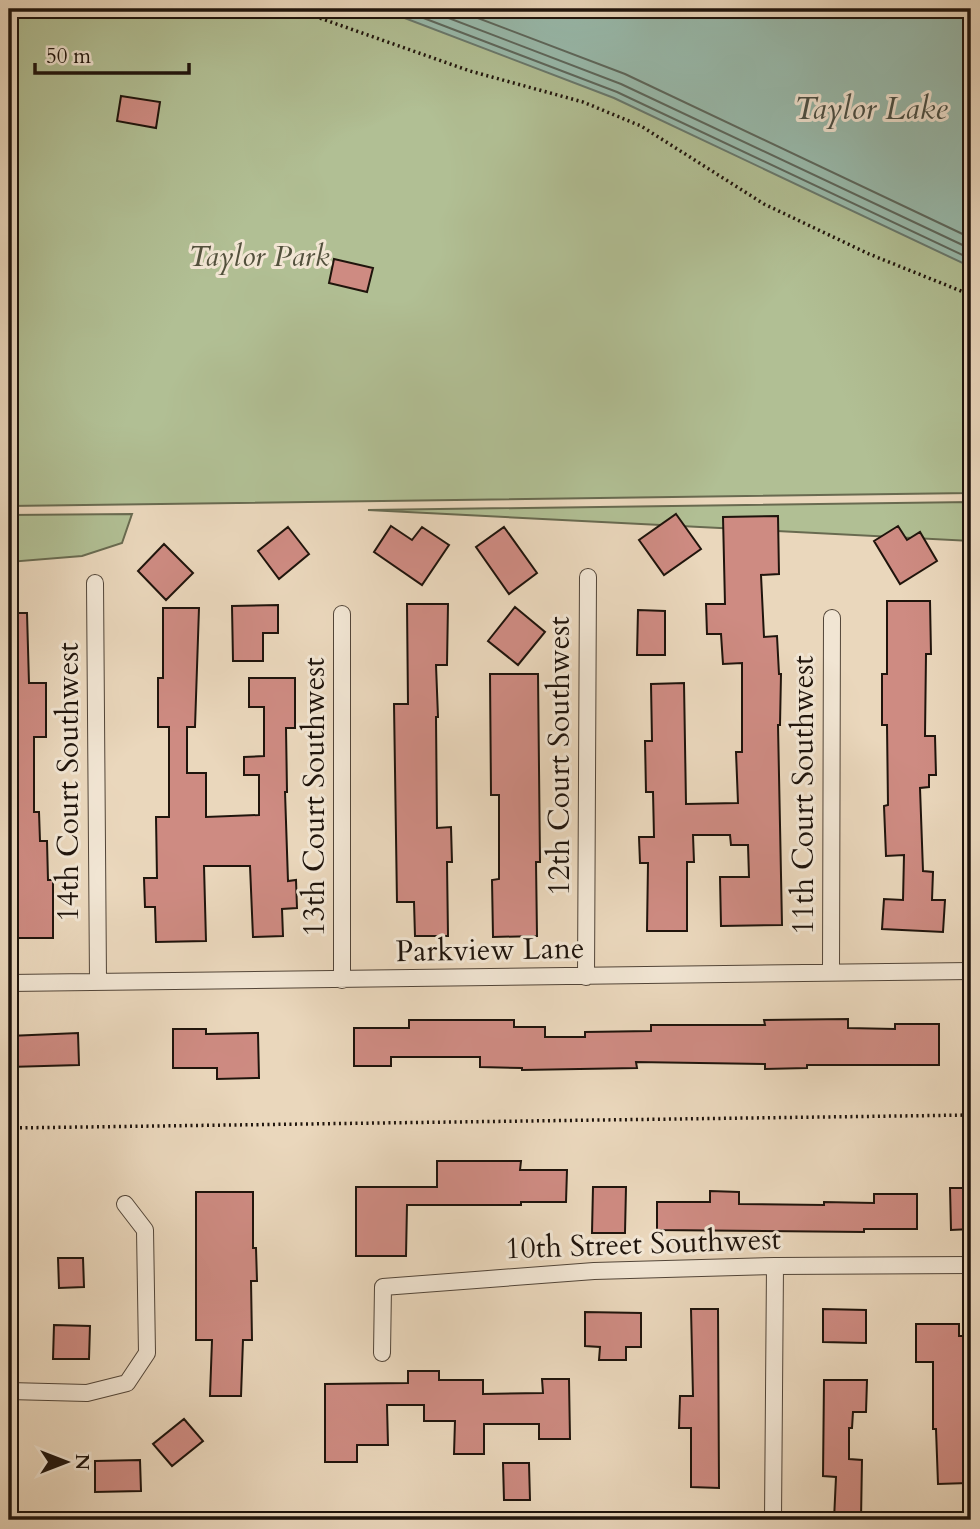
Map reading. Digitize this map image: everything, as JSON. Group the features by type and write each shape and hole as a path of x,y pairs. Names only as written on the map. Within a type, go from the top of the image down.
{"street":[{"name":"12th Court Southwest","path":"586,977 588,577"},
{"name":"14th Court Southwest","path":"95,583 98,981"},
{"name":"13th Court Southwest","path":"342,614 342,980"},
{"name":"11th Court Southwest","path":"831,972 832,618"},
{"name":"Parkview Lane","path":"9,983 971,971"},
{"path":"9,1391 87,1393 127,1383 147,1353 145,1230 125,1204"},
{"name":"10th Street Southwest","path":"382,1353 383,1287 594,1271 775,1266 971,1265"},
{"path":"773,1520 775,1266"}],"path":[{"path":"294,9 470,71 583,102 641,126 764,204 869,254 971,295"},
{"path":"9,1128 971,1115"}],"green space":[{"name":"Taylor Park","path":"9,9 971,9 971,493 9,506"},
{"path":"971,502 971,541 368,510"},
{"path":"132,514 122,543 82,556 9,562 9,515"}],"water":[{"name":"Taylor Lake","path":"381,9 971,9 971,267 614,98"}],"building":[{"path":"121,96 160,102 156,128 117,121"},
{"path":"334,259 373,268 367,292 329,283"},
{"path":"676,514 701,549 664,575 639,540"},
{"path":"778,516 779,574 761,575 764,637 777,636 781,674 778,725 782,925 721,926 720,877 749,877 748,845 731,845 730,835 693,835 694,862 687,862 687,931 647,931 648,863 640,863 639,837 654,837 653,792 646,792 645,741 652,741 651,684 684,683 686,804 738,803 736,752 742,752 742,663 723,664 721,634 707,634 706,604 725,604 723,517"},
{"path":"391,526 412,540 422,527 449,545 422,585 374,552"},
{"path":"898,526 907,540 920,532 937,561 900,584 874,541"},
{"path":"288,527 309,554 279,579 258,551"},
{"path":"504,527 537,573 509,594 476,547"},
{"path":"164,544 193,573 166,600 138,571"},
{"path":"887,601 930,601 931,654 926,654 925,736 935,736 936,775 929,775 929,787 920,788 923,871 933,872 932,900 945,900 943,932 882,929 884,899 903,900 904,855 886,856 884,806 888,805 887,725 882,725 882,674 887,674"},
{"path":"407,604 448,604 447,665 436,665 436,717 437,828 451,827 452,862 447,862 448,936 415,936 414,902 397,902 394,704 408,704"},
{"path":"278,605 278,633 263,633 263,661 233,661 232,606"},
{"path":"515,607 545,632 518,665 488,641"},
{"path":"163,608 199,608 195,727 187,727 187,773 206,773 206,817 259,815 259,775 244,775 244,757 264,756 264,707 249,707 249,678 295,678 295,728 286,728 285,792 288,881 296,880 297,908 282,909 283,936 253,937 250,866 204,866 206,941 156,942 155,907 145,907 144,878 157,878 156,817 169,817 169,727 158,727 158,678 163,678"},
{"path":"638,610 665,611 665,655 637,655"},
{"path":"9,613 27,613 29,683 46,683 46,737 34,737 34,812 39,812 40,841 47,841 48,880 53,880 53,938 9,938"},
{"path":"490,674 538,674 540,862 536,862 537,936 493,937 492,880 499,879 499,795 491,795"},
{"path":"848,1019 848,1028 895,1029 895,1024 939,1024 939,1065 807,1065 807,1068 765,1069 765,1064 636,1062 637,1068 522,1070 480,1067 480,1057 391,1057 391,1066 354,1066 354,1028 409,1028 409,1020 514,1020 514,1027 545,1027 545,1037 585,1037 585,1032 651,1031 651,1025 765,1025 764,1020"},
{"path":"173,1029 206,1029 206,1034 258,1033 259,1078 217,1079 217,1068 173,1068"},
{"path":"78,1033 79,1065 9,1067 9,1036"},
{"path":"437,1161 521,1161 520,1170 567,1170 566,1202 521,1202 521,1205 407,1205 406,1256 356,1256 356,1187 437,1187"},
{"path":"593,1187 626,1187 625,1233 592,1233"},
{"path":"950,1188 971,1188 971,1229 951,1230"},
{"path":"710,1191 739,1192 739,1204 874,1203 874,1194 917,1194 917,1229 864,1229 864,1232 657,1230 657,1202 710,1202"},
{"path":"196,1192 253,1192 253,1248 256,1248 257,1281 251,1281 252,1340 243,1340 241,1396 210,1396 212,1340 196,1340"},
{"path":"58,1258 83,1258 84,1287 59,1288"},
{"path":"691,1309 718,1309 719,1488 691,1487 691,1428 679,1428 680,1396 693,1396"},
{"path":"823,1309 866,1310 866,1343 823,1342"},
{"path":"585,1312 641,1313 641,1347 626,1347 626,1360 599,1360 600,1347 585,1346"},
{"path":"916,1324 959,1324 959,1336 971,1336 970,1429 966,1429 968,1483 938,1484 936,1429 933,1429 933,1362 916,1362"},
{"path":"54,1325 90,1326 89,1359 53,1359"},
{"path":"408,1371 439,1371 439,1380 483,1380 483,1394 543,1393 542,1379 569,1379 570,1439 539,1439 539,1424 484,1424 484,1454 454,1454 455,1421 424,1421 424,1405 387,1405 388,1445 357,1445 357,1462 325,1462 325,1384 408,1383"},
{"path":"824,1380 867,1380 866,1412 853,1412 852,1428 849,1428 849,1459 862,1460 861,1520 834,1520 836,1477 823,1476"},
{"path":"184,1419 203,1441 172,1466 153,1444"},
{"path":"140,1460 141,1491 95,1492 95,1461"},
{"path":"503,1463 529,1463 530,1500 504,1500"}]}
